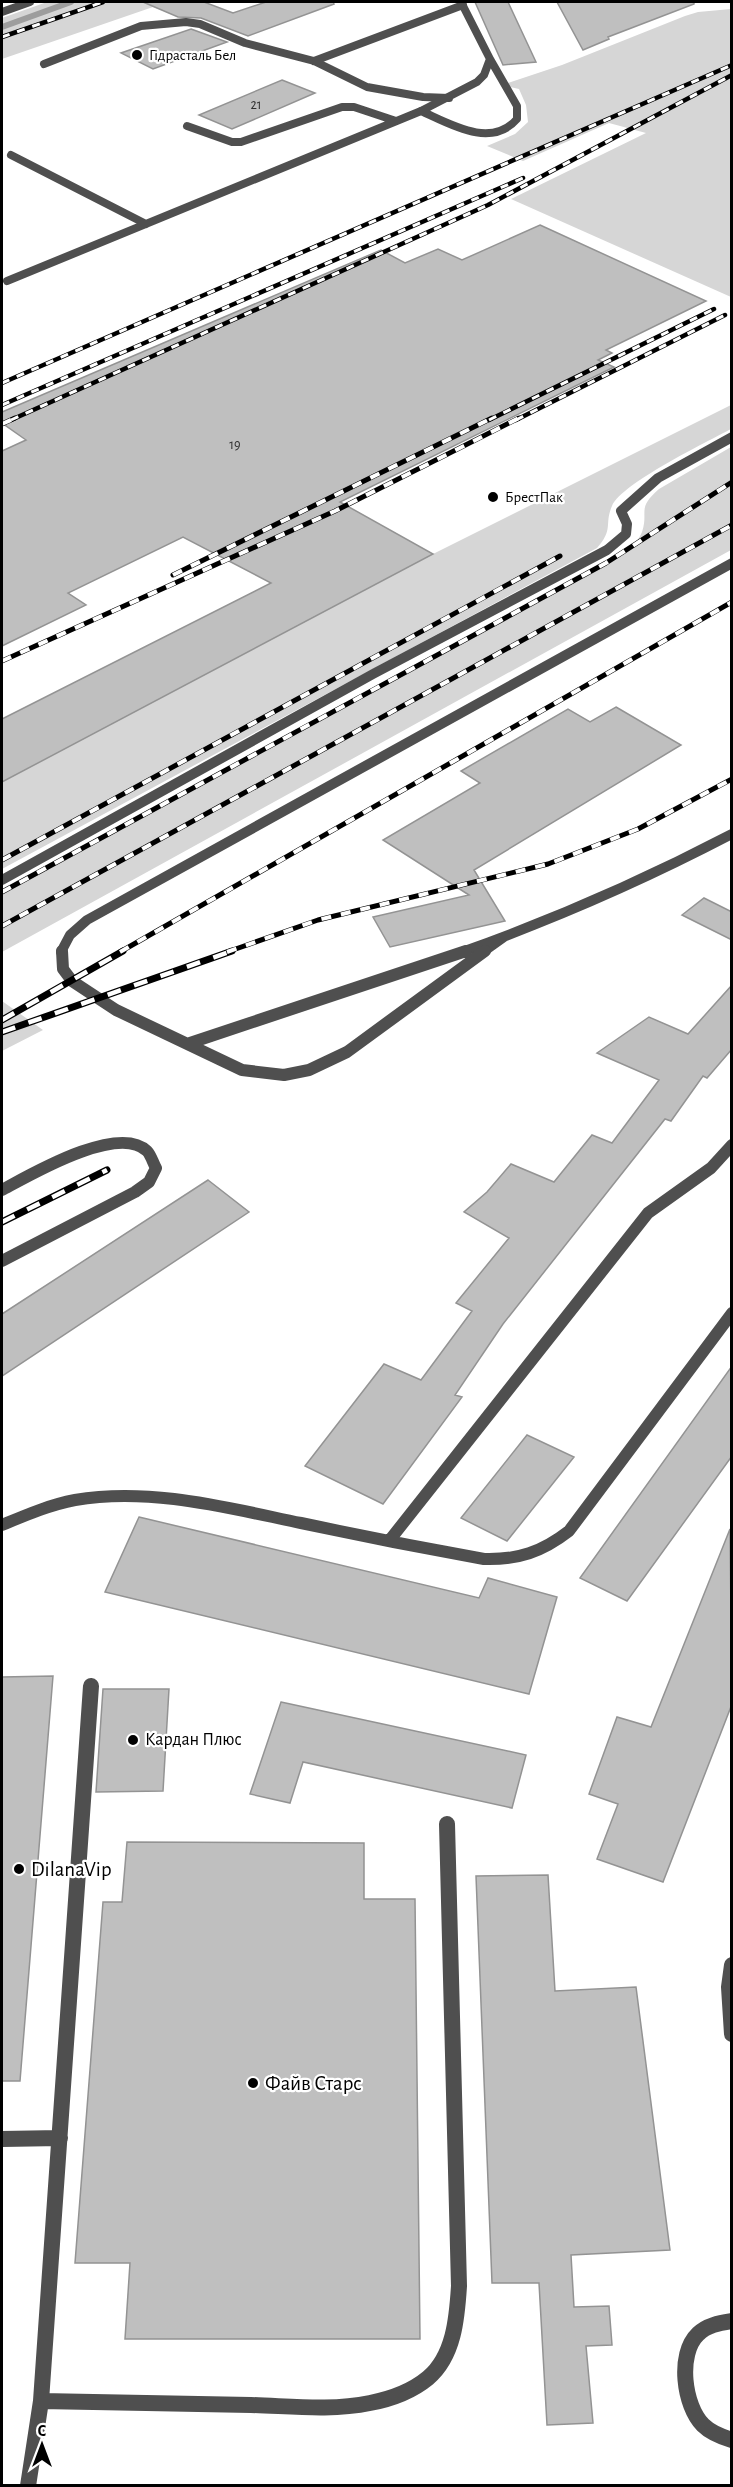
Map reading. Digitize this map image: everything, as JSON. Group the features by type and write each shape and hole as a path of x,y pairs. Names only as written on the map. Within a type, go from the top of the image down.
{"street":[{"path":"2,12 30,2"},
{"path":"314,61 462,3 489,59 516,106 517,119 514,124 499,132 479,133 421,111"},
{"path":"44,64 129,30 173,22 200,24 245,43 314,61 367,87 423,97 449,98"},
{"path":"7,281 421,111 477,82 484,75 489,59"},
{"path":"187,126 232,142 241,142 342,107 354,107 396,121"},
{"path":"11,155 146,224"},
{"path":"2,879 373,674 607,550 626,535 628,526 621,511 658,478 732,437"},
{"path":"504,937 347,1052 325,1065 304,1073 281,1076 251,1072 94,999 71,981 63,969 61,954 64,941 72,930 732,563"},
{"path":"188,1044 504,937 628,886 732,834"},
{"path":"2,1190 87,1148 104,1144 123,1143 141,1147 154,1157 156,1168 149,1182 135,1192 2,1261"},
{"path":"389,1541 648,1213 711,1168 732,1145"},
{"path":"2,1525 18,1516 52,1505 88,1497 130,1495 211,1505 484,1559 507,1560 528,1556 550,1547 569,1531 732,1313"},
{"path":"28,2486 41,2401 91,1686"},
{"path":"41,2401 339,2407 369,2405 400,2396 421,2386 440,2366 452,2342 458,2315 459,2286 447,1824"},
{"path":"732,1965 729,1987 732,2034"},
{"path":"2,2139 60,2139"},
{"path":"732,2321 718,2322 702,2329 690,2342 686,2357 690,2405 697,2419 712,2433 732,2440"}],"shaded area":[{"path":"47,2 189,2 164,11 153,7 2,59 2,18"},
{"path":"731,9 731,297 511,199 646,133 609,123 523,161 487,146 515,134 528,122 526,105 519,89 502,85 562,65 685,16 698,12"},
{"path":"731,405 731,429 666,464 631,486 619,497 612,506 607,531 597,548 2,869 2,782 433,554"},
{"path":"731,447 731,550 2,952 2,892 606,563 627,550 640,537 644,525 645,506 659,489"},
{"path":"2,1001 43,1030 2,1051"}],"building":[{"path":"143,2 204,2 233,13 266,2 333,2 334,4 248,36 201,18 178,17"},
{"path":"475,2 508,2 536,62 503,65"},
{"path":"557,2 694,2 694,4 608,37 609,39 583,50"},
{"path":"191,29 227,42 153,69 121,53"},
{"path":"282,80 315,93 232,129 199,115"},
{"path":"540,225 706,301 606,350 612,353 598,360 614,367 340,502 433,554 2,782 2,719 271,583 183,537 68,593 86,605 2,646 2,451 26,440 2,423 2,412 381,250 405,263 438,249 462,260"},
{"path":"616,707 681,745 474,870 505,921 390,947 373,917 469,895 383,840 480,783 461,771 568,709 590,722"},
{"path":"704,898 732,912 732,940 682,915"},
{"path":"732,985 732,1049 707,1078 703,1076 671,1121 665,1119 503,1324 455,1395 462,1397 383,1504 305,1466 384,1364 421,1380 472,1311 456,1303 509,1238 464,1212 487,1192 511,1164 554,1182 592,1135 612,1143 659,1080 597,1053 649,1017 688,1034"},
{"path":"208,1180 249,1212 2,1376 2,1314"},
{"path":"732,1366 732,1456 627,1601 580,1578"},
{"path":"527,1435 574,1457 507,1541 461,1518"},
{"path":"139,1517 479,1598 488,1578 557,1597 529,1694 105,1592"},
{"path":"730,1529 732,1704 663,1882 597,1859 618,1804 589,1794 617,1717 651,1727"},
{"name":"DilanaVip","path":"53,1676 20,2081 2,2081 2,1677"},
{"name":"Кардан Плюс","path":"103,1689 169,1689 163,1791 96,1792"},
{"path":"281,1702 526,1755 512,1808 303,1762 290,1803 250,1794"},
{"name":"Файв Старс","path":"127,1842 364,1843 364,1899 415,1899 420,2339 125,2339 130,2263 75,2263 103,1902 122,1902"},
{"path":"548,1875 555,1991 636,1987 670,2250 571,2255 574,2307 609,2306 612,2345 586,2346 593,2423 547,2425 539,2283 492,2283 476,1876"}],"waterway":[{"path":"2,27 71,2"}],"railway":[{"path":"2,37 103,2"},
{"path":"2,383 732,65"},
{"path":"11,420 488,205 732,75"},
{"path":"2,405 523,178"},
{"path":"489,420 714,309"},
{"path":"516,420 725,315"},
{"path":"2,424 15,418"},
{"path":"173,575 492,418"},
{"path":"2,661 335,511 519,418"},
{"path":"2,892 606,563 732,482"},
{"path":"2,926 732,525"},
{"path":"2,860 560,556"},
{"path":"120,952 732,602"},
{"path":"227,952 318,920 548,864 638,829 732,779"},
{"path":"2,1020 123,951"},
{"path":"2,1032 232,951"},
{"path":"2,1222 107,1170"}],"place":[{"name":"Гідрасталь Бел","path":"137,55"},
{"name":"БрестПак","path":"493,497"},
{"name":"Кардан Плюс","path":"133,1740"},
{"name":"DilanaVip","path":"19,1869"},
{"name":"Файв Старс","path":"253,2083"}]}
